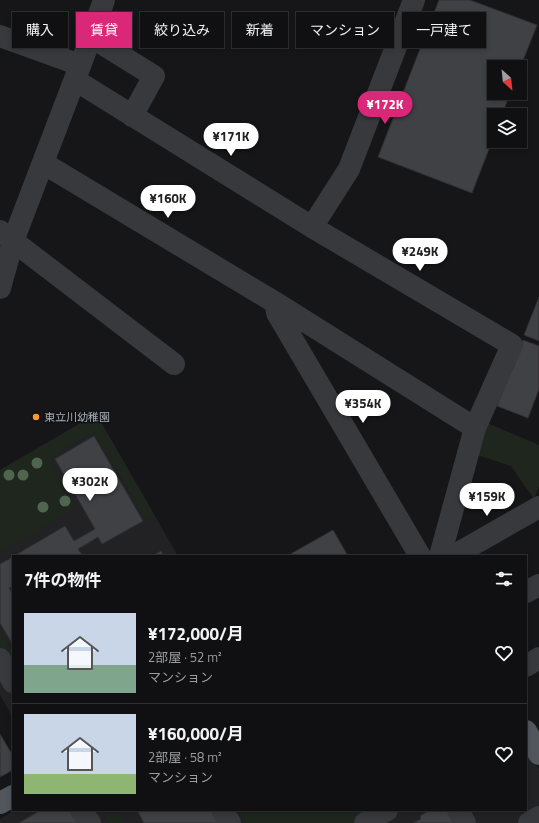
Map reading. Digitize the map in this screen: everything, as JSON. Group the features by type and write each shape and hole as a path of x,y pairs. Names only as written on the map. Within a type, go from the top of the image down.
{"main road":[{"path":"0,803 12,797"}],"street":[{"path":"100,12 104,0"},
{"path":"312,227 349,169 414,0"},
{"path":"0,36 77,73 132,116 312,227 512,345 475,428 440,555"},
{"path":"0,288 7,236 43,163 87,48"},
{"path":"109,48 154,76 132,116"},
{"path":"43,163 276,303 475,428"},
{"path":"7,236 174,364"},
{"path":"276,303 277,313 419,555"},
{"path":"455,555 539,507"},
{"path":"527,591 539,585"},
{"path":"527,665 539,658"},
{"path":"0,659 12,680"},
{"path":"82,811 90,823"},
{"path":"223,811 230,823"},
{"path":"365,823 385,811"},
{"path":"459,811 465,823"},
{"path":"529,823 539,817"}],"shaded area":[{"path":"91,417 102,424 177,555 12,555 12,716 0,695 0,470"},
{"path":"91,417 102,424 154,514 145,519 94,432 52,457 50,464 76,509 0,551 0,470"},
{"path":"485,422 539,445 539,487 534,499 511,466 474,454"},
{"path":"0,630 12,650 12,670 0,650"},
{"path":"527,750 539,769 539,823 0,823 0,819 13,811 527,811"},
{"path":"102,811 118,811 125,823 109,823"},
{"path":"238,811 376,811 355,823 245,823"}],"building":[{"path":"439,0 470,0 537,25 523,60 487,60 487,100 507,100 505,108 487,108 487,148 489,148 472,193 378,157 420,48 486,48 486,12 434,12"},
{"path":"539,297 539,341 524,335"},
{"path":"523,340 539,346 539,389 528,418 497,406"},
{"path":"94,436 143,521 102,544 98,537 78,549 82,555 16,555 65,526 74,541 95,529 55,459"},
{"path":"333,530 347,555 289,555"},
{"path":"161,551 163,555 154,555"},
{"path":"12,558 12,586 9,588 12,593 12,643 0,623 0,564"},
{"path":"0,734 12,754 12,771 0,777"},
{"path":"39,811 75,811 77,823 19,823"},
{"path":"138,811 219,811 226,823 144,823"},
{"path":"428,811 451,811 457,823 413,823 421,819 420,816"}],"place":[{"name":"東立川幼稚園","path":"36,417"}]}
